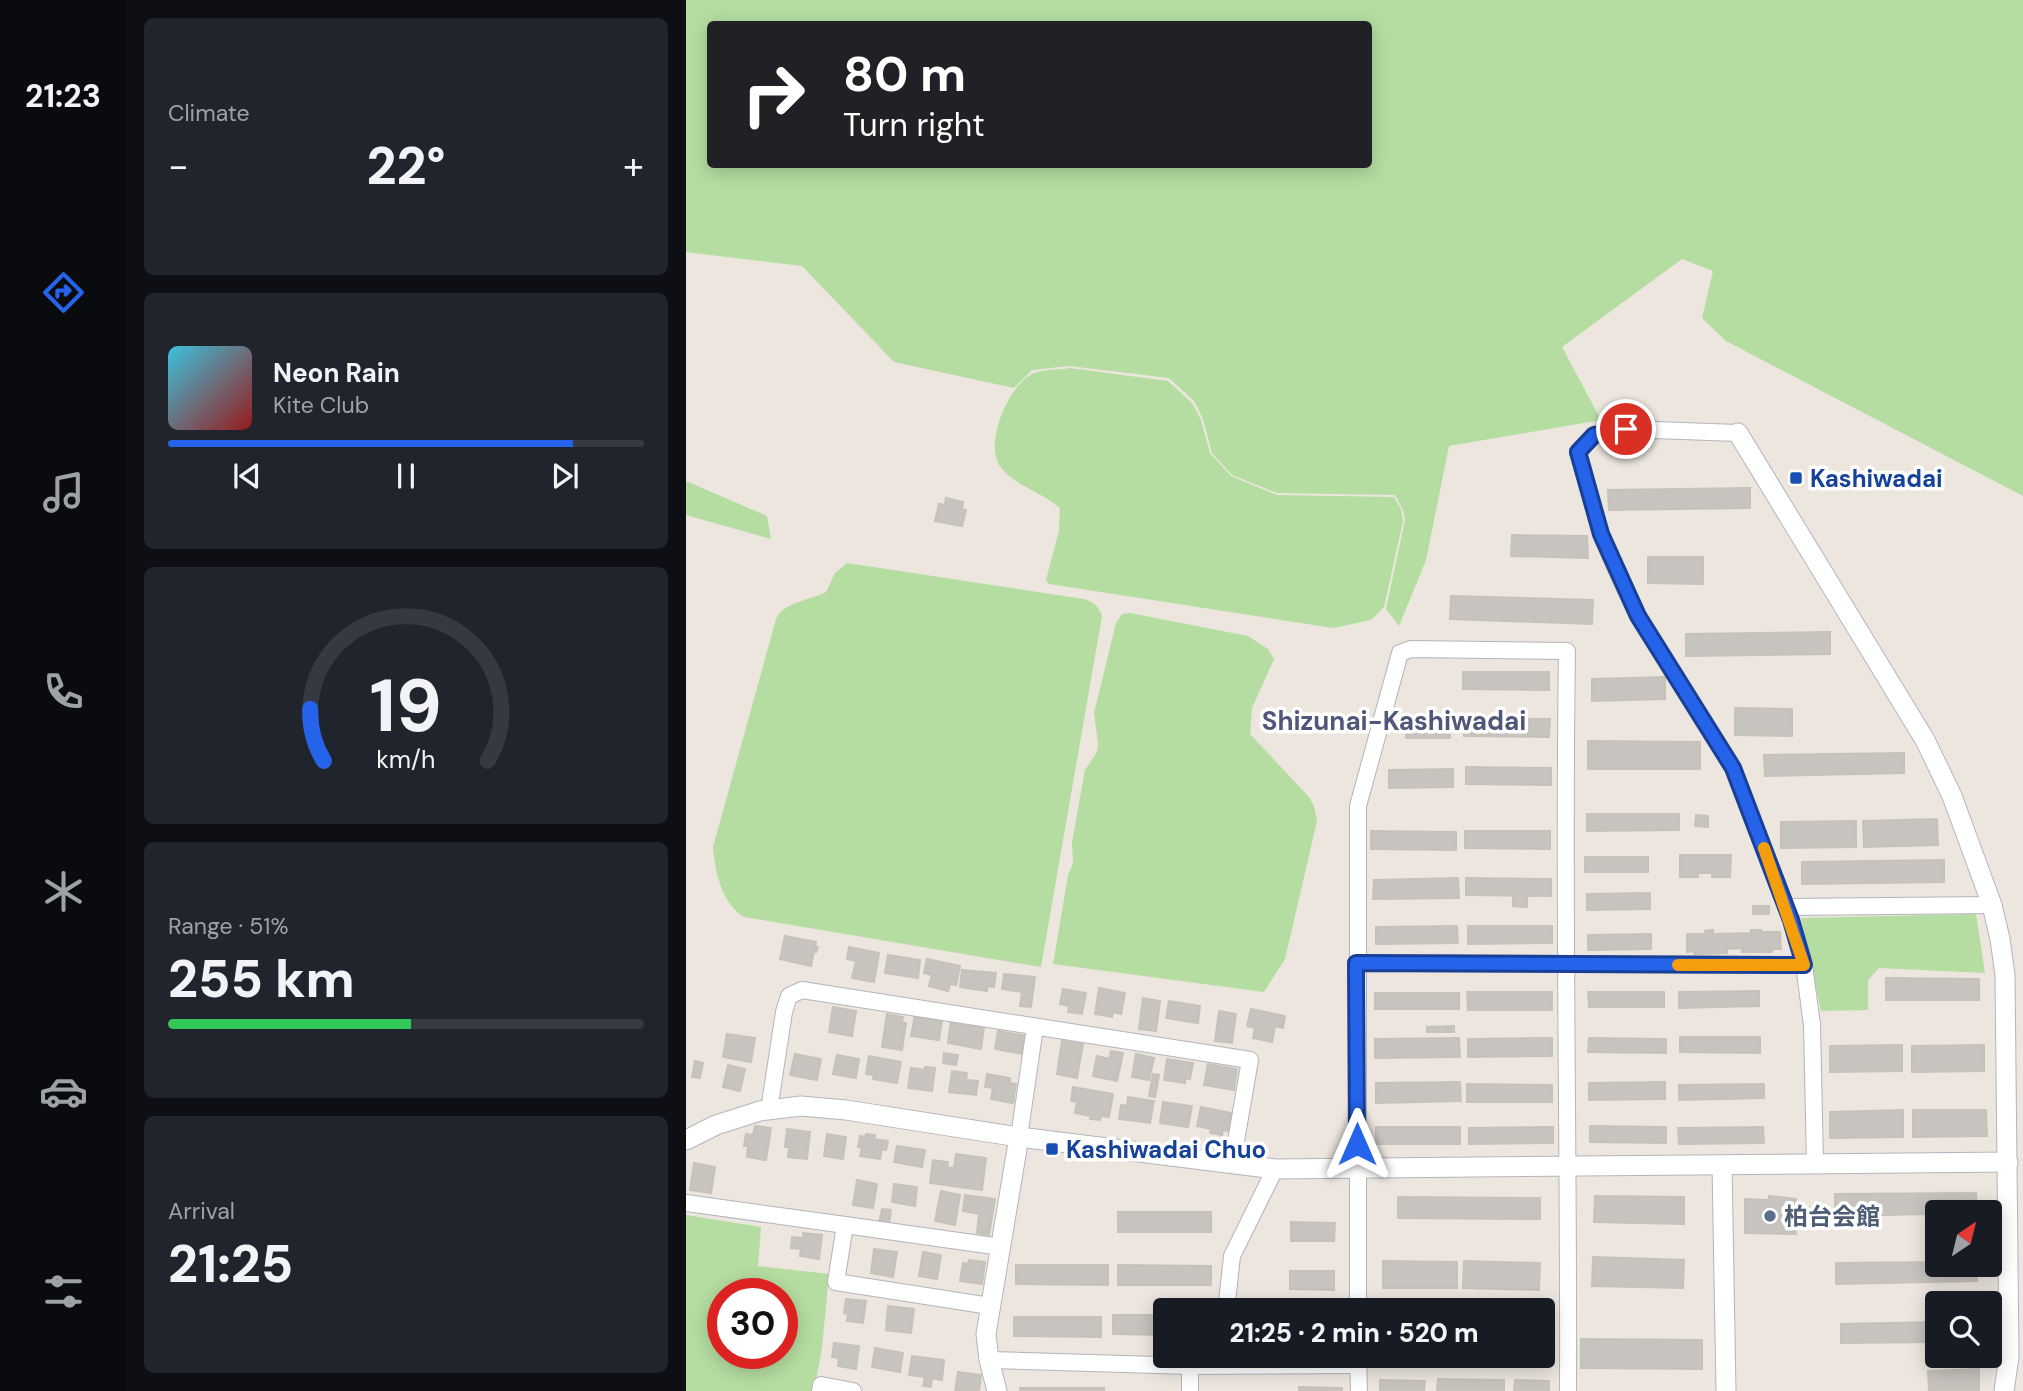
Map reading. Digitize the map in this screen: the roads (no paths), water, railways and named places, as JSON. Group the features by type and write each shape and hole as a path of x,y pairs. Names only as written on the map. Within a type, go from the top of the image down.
{"street":[{"path":"1815,1163 1812,1024 1804,965 1786,907 1733,768 1638,616 1601,534 1578,452 1594,435 1626,429 1738,433 1925,740 1951,796 1992,905 2005,975 2008,1357 2004,1391"},
{"path":"1358,1298 1358,806 1400,653 1411,649 1567,651 1564,965 1569,1167 1567,1391"},
{"path":"1786,907 1992,905"},
{"path":"1356,963 1804,965"},
{"path":"769,1110 784,1012 789,996 802,990 1250,1060 1232,1164"},
{"path":"997,1391 986,1334 1035,1027"},
{"path":"686,1140 716,1125 769,1110 801,1107 846,1110 1019,1137 1275,1169 2008,1162"},
{"path":"1722,1165 1726,1391"},
{"path":"1227,1298 1232,1256 1275,1169"},
{"path":"686,1203 1000,1247"},
{"path":"845,1225 836,1282 990,1306"},
{"path":"989,1360 1153,1365"},
{"path":"1190,1368 1190,1391"},
{"path":"1358,1368 1359,1391"},
{"path":"820,1391 821,1385 853,1391"}],"place":[{"name":"Kashiwadai","path":"1796,478"},
{"name":"Kashiwadai Chuo","path":"1052,1149"},
{"name":"柏台会館","path":"1770,1216"}],"district":[{"name":"Shizunai-Kashiwadai","path":"1394,721"}]}
